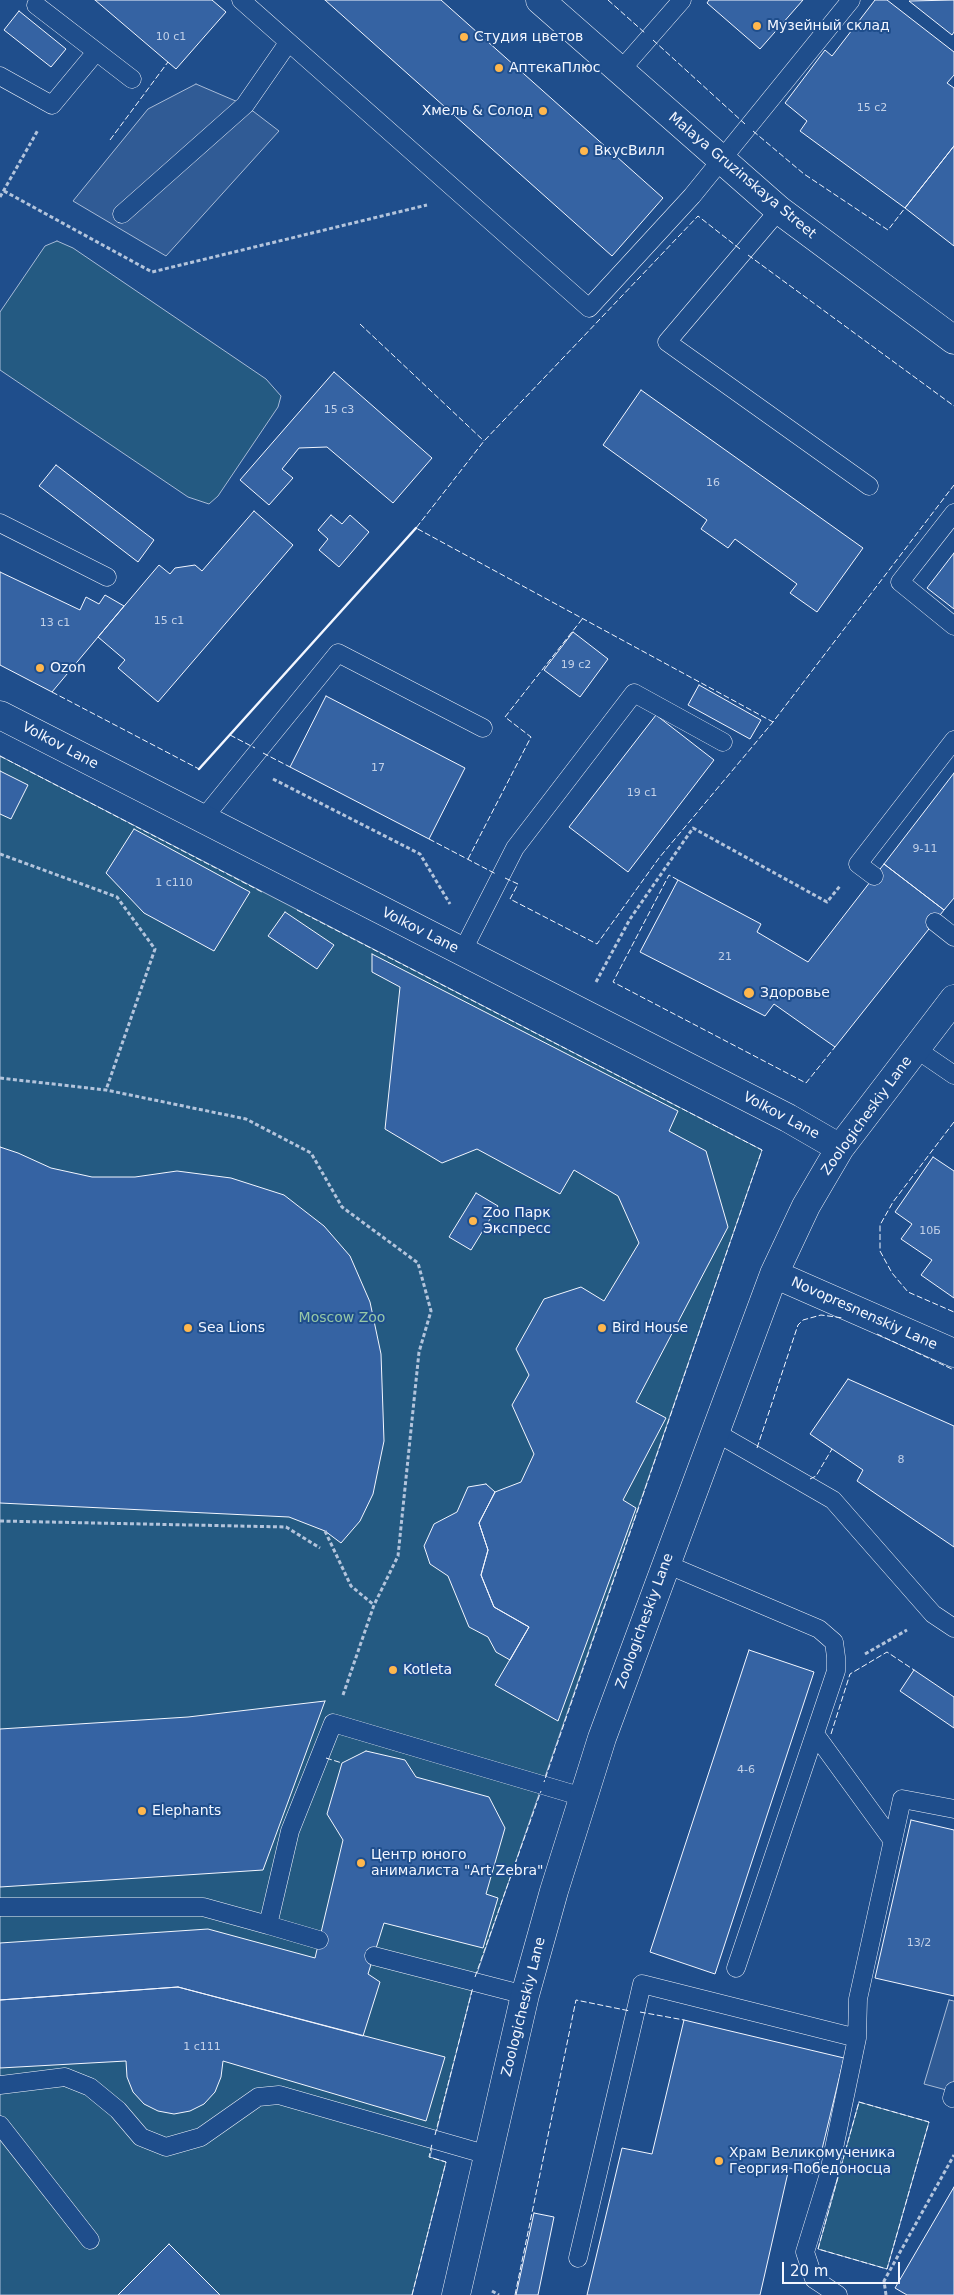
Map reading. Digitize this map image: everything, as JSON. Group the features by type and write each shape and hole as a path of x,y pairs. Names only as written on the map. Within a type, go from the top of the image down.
{"street":[{"name":"Malaya Gruzinskaya Street","path":"540,0 779,210 954,340"},
{"name":"Volkov Lane","path":"0,715 202,820 788,1118 840,1148"},
{"name":"Zoologicheskiy Lane","path":"456,2295 525,1996 554,1891 602,1738 774,1274 806,1206 840,1148 954,999"},
{"name":"Novopresnenskiy Lane","path":"774,1274 954,1354"}],"lane":[{"path":"241,0 589,308 692,196 851,0"},
{"path":"620,71 682,0"},
{"path":"36,5 132,79"},
{"path":"122,214 245,105 288,43"},
{"path":"0,76 52,105 96,52"},
{"path":"779,210 667,342 869,486"},
{"path":"954,513 900,582 954,626"},
{"path":"0,523 107,577"},
{"path":"202,820 338,653 483,728"},
{"path":"462,952 515,848 634,693 723,742"},
{"path":"874,876 858,864 954,740"},
{"path":"934,922 954,937"},
{"path":"916,1049 954,1075"},
{"path":"715,1432 833,1500 933,1614 954,1628"},
{"path":"666,1564 818,1629 834,1642 836,1671 736,1968"},
{"path":"268,1925 290,1831 333,1723 583,1798"},
{"path":"815,1734 893,1841"},
{"path":"838,2295 814,2279 805,2252 828,2177 857,2038 858,1999 902,1799 954,1810"},
{"path":"0,1907 203,1907 319,1940"},
{"path":"374,1956 525,1996"},
{"path":"578,2258 642,1984 857,2038"},
{"path":"0,2085 65,2077 90,2087 118,2110 141,2137 166,2147 201,2137 258,2097 279,2095 488,2155"},
{"path":"0,2125 90,2240"}],"path":[{"path":"0,197 52,105"},
{"path":"4,191 152,272 464,196"},
{"path":"247,765 420,854 453,909"},
{"path":"595,982 630,919 693,828 827,902 858,864"},
{"path":"0,854 117,897 155,949 106,1090"},
{"path":"0,1078 106,1090 246,1119 311,1153 342,1207 418,1263 431,1311 419,1352 398,1556 374,1606 333,1723"},
{"path":"0,1521 286,1526 320,1548"},
{"path":"325,1531 351,1586 374,1606"},
{"path":"836,1671 933,1614"},
{"path":"886,2295 884,2281 954,2155"}],"green space":[{"path":"57,241 73,248 266,379 281,396 278,407 218,496 209,504 188,497 0,370 0,312 45,246"},
{"name":"Moscow Zoo","path":"0,756 762,1150 474,1982 430,2157 446,2162 412,2295 0,2295"},
{"path":"859,2102 929,2122 887,2269 818,2249"}],"shaded area":[{"path":"196,84 245,105 279,131 166,256 73,201 148,109"},
{"path":"949,2000 954,2001 954,2092 924,2084"}],"building":[{"path":"95,0 212,0 226,12 176,69"},
{"path":"325,0 441,0 663,198 612,256"},
{"name":"Музейный склад","path":"709,0 803,0 760,49 707,3"},
{"path":"875,0 887,0 954,52 954,75 947,83 954,88 954,146 905,208 800,131 807,121 785,103 825,50 832,56"},
{"path":"954,0 954,32 952,35 909,1"},
{"path":"19,11 66,49 51,67 4,30"},
{"path":"954,146 954,246 905,208"},
{"path":"334,372 432,458 393,503 327,447 299,448 282,469 293,478 269,505 240,480"},
{"path":"641,390 863,548 817,612 790,593 797,584 735,539 728,548 701,529 707,520 603,445"},
{"path":"56,465 154,540 138,562 39,486"},
{"path":"254,511 293,545 158,702 118,668 125,660 98,637 159,565 170,574 175,568 195,565 202,571"},
{"path":"331,515 342,524 350,515 369,532 339,567 319,550 328,539 318,530"},
{"path":"954,553 954,609 927,588"},
{"path":"0,572 80,610 86,597 99,604 105,595 124,606 52,692 0,665"},
{"path":"573,632 608,659 580,697 544,670"},
{"path":"699,685 761,720 750,739 688,705"},
{"path":"326,696 465,768 429,839 290,767"},
{"path":"656,715 714,760 628,872 569,827"},
{"path":"0,771 28,785 11,819 0,814"},
{"path":"954,773 954,898 944,910 884,864"},
{"path":"134,829 250,892 214,951 144,913 106,873"},
{"path":"884,864 944,910 835,1047 774,1004 765,1016 640,952 678,880 761,924 757,932 808,962"},
{"path":"285,912 334,945 317,969 268,936"},
{"name":"Bird House","path":"372,954 678,1111 669,1131 706,1151 728,1227 636,1402 666,1418 623,1500 636,1508 558,1721 495,1685 529,1627 494,1607 481,1575 488,1550 479,1523 495,1492 521,1482 534,1454 512,1405 529,1375 516,1349 544,1299 581,1287 604,1301 639,1243 618,1196 574,1170 560,1194 477,1149 442,1163 385,1129 400,987 372,972"},
{"name":"Sea Lions","path":"0,1147 51,1168 92,1177 135,1177 177,1171 231,1178 284,1195 324,1226 350,1256 370,1302 381,1354 384,1441 373,1494 360,1521 341,1543 325,1531 289,1517 0,1503"},
{"path":"933,1157 954,1171 954,1298 921,1275 932,1260 901,1239 912,1224 895,1212"},
{"name":"Zoo Парк Экспресс","path":"476,1193 498,1206 471,1250 449,1237"},
{"path":"848,1379 954,1426 954,1547 857,1481 863,1470 810,1434"},
{"path":"486,1484 495,1492 479,1523 488,1550 481,1575 494,1607 529,1627 510,1660 496,1652 488,1637 469,1627 448,1576 430,1564 424,1546 434,1524 457,1512 468,1487"},
{"path":"749,1650 814,1672 715,1974 650,1952"},
{"path":"914,1670 954,1697 954,1728 900,1691"},
{"name":"Elephants","path":"325,1701 263,1870 0,1887 0,1729 188,1717"},
{"path":"366,1751 405,1760 416,1777 489,1797 505,1828 486,1894 498,1898 483,1948 384,1923 368,1974 380,1982 363,2036 178,1987 0,2000 0,1943 208,1929 315,1958 343,1840 327,1814 342,1763"},
{"path":"911,1820 954,1830 954,1996 875,1978"},
{"path":"178,1987 445,2057 426,2121 223,2061 221,2077 215,2092 204,2104 190,2111 174,2114 158,2111 144,2104 133,2092 127,2077 126,2061 0,2068 0,2000"},
{"name":"Храм Великомученика Георгия Победоносца","path":"684,2020 844,2058 816,2174 789,2168 760,2295 587,2295 622,2148 652,2154"},
{"path":"954,2187 954,2295 907,2295 895,2288"},
{"path":"534,2213 554,2217 538,2295 516,2295"},
{"path":"169,2244 220,2295 118,2295"}],"fence":[{"path":"608,0 645,33"},
{"path":"653,40 745,124"},
{"path":"110,140 168,62"},
{"path":"753,131 804,174 888,230 905,208"},
{"path":"740,249 698,216 484,441 416,528 773,722"},
{"path":"748,255 954,406"},
{"path":"360,324 484,441"},
{"path":"505,878 518,884 510,899 597,944 659,858 773,722 954,485"},
{"path":"468,859 531,737 505,717 583,618"},
{"path":"52,692 199,769"},
{"path":"230,735 255,748"},
{"path":"263,753 290,767"},
{"path":"0,756 262,892"},
{"path":"429,839 496,874"},
{"path":"678,880 669,875 613,982 806,1083 835,1047"},
{"path":"297,910 762,1150 544,1782"},
{"path":"954,1122 893,1202 880,1225 880,1251 892,1273 908,1292 954,1312"},
{"path":"757,1448 798,1325 803,1320 821,1315 843,1318"},
{"path":"877,1334 954,1370"},
{"path":"810,1479 816,1476 832,1449"},
{"path":"831,1734 850,1674 887,1652 914,1670"},
{"path":"326,1758 342,1763"},
{"path":"475,1977 541,1791"},
{"path":"435,2135 473,1987"},
{"path":"515,2295 576,2000 630,2011"},
{"path":"640,2012 684,2020"},
{"path":"859,2102 929,2122 887,2269 818,2249 859,2102"},
{"path":"412,2295 446,2162 429,2157 432,2144"}],"wall":[{"path":"199,769 416,528"}],"place":[{"name":"Музейный склад","path":"757,26"},
{"name":"Студия цветов","path":"464,37"},
{"name":"АптекаПлюс","path":"499,68"},
{"name":"Хмель & Солод","path":"543,111"},
{"name":"ВкусВилл","path":"584,151"},
{"name":"Ozon","path":"40,668"},
{"name":"Здоровье","path":"749,993"},
{"name":"Zoo Парк Экспресс","path":"473,1221"},
{"name":"Sea Lions","path":"188,1328"},
{"name":"Bird House","path":"602,1328"},
{"name":"Kotleta","path":"393,1670"},
{"name":"Elephants","path":"142,1811"},
{"name":"Центр юного анималиста \"Art Zebra\"","path":"361,1863"},
{"name":"Храм Великомученика Георгия Победоносца","path":"719,2161"}]}
